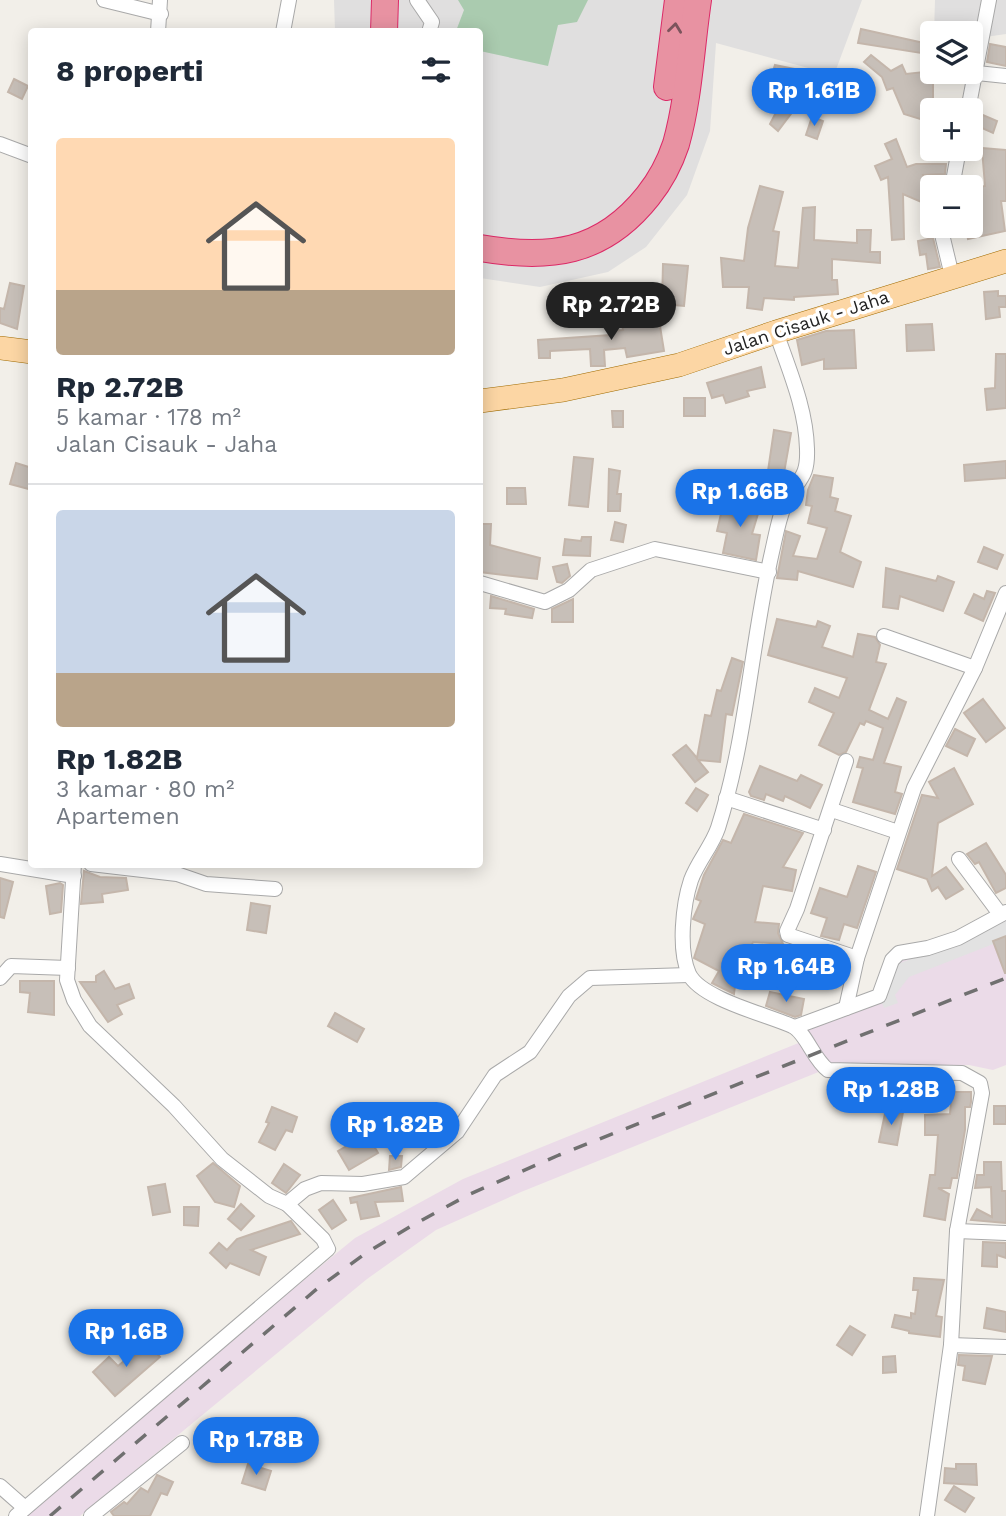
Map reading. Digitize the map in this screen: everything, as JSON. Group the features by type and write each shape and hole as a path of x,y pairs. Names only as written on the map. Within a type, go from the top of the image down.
{"highway":[{"path":"367,28 368,0"},
{"path":"384,28 385,0"},
{"path":"483,230 520,237 559,235 595,222 622,201 644,172 659,139 678,0"},
{"path":"483,249 519,255 563,252 604,238 635,213 659,181 676,144 698,0"}],"main road":[{"name":"Jalan Cisauk - Jaha","path":"483,401 598,384 679,365 1006,261"},
{"path":"0,348 28,352"}],"street":[{"path":"104,0 160,7 158,28"},
{"path":"284,28 289,0"},
{"path":"417,0 429,13 432,22 430,28"},
{"path":"983,36 989,0"},
{"path":"983,74 1006,76"},
{"path":"0,144 28,154"},
{"path":"943,238 952,276"},
{"path":"689,975 684,923 689,889 717,830 745,723 769,572 788,497 805,477 807,450 798,394 776,332"},
{"path":"483,584 545,602 569,590 591,570 654,548 769,572"},
{"path":"846,1009 857,958 914,789 975,668 1006,593"},
{"path":"884,636 975,668"},
{"path":"846,761 832,810 788,935 857,958"},
{"path":"726,798 824,831"},
{"path":"832,810 898,832"},
{"path":"795,1027 879,996 892,960 899,953 928,948 958,938 1003,913 959,859"},
{"path":"0,864 28,866"},
{"path":"0,1486 21,1512 328,1249 323,1239 287,1205 270,1196 222,1159 174,1106 90,1026 74,1000 67,980 74,870 49,868"},
{"path":"125,868 177,874 206,884 275,889"},
{"path":"0,978 11,966 68,968"},
{"path":"287,1205 305,1189 321,1182 363,1184 404,1177 457,1132 495,1076 530,1052 569,996 590,978 689,975 730,1003 795,1027 816,1061 836,1073 962,1073 980,1083 982,1093 957,1231 951,1345 927,1516"},
{"path":"957,1231 1006,1233"},
{"path":"951,1345 1006,1347"},
{"path":"91,1516 182,1443"}],"shaded area":[{"path":"334,0 862,0 834,75 716,43 710,131 687,195 646,247 608,272 540,287 483,278 483,28 335,28"},
{"path":"935,0 1006,0 1006,34 983,37 983,21 934,21"},
{"path":"1006,913 1006,1065 993,1070 969,1065 836,1065 521,1192 436,1230 367,1279 80,1516 25,1516 131,1422 355,1238 463,1179 806,1040 801,1027 879,999 896,957"},
{"path":"1006,921 1006,939 909,977 895,995 898,1003 884,1008 879,996 898,964"}],"green space":[{"path":"458,0 588,0 577,22 558,25 548,66 483,52 483,28 457,28 464,10"}],"building":[{"path":"861,29 920,42 920,53 858,43"},
{"path":"990,44 1006,47 1006,66 987,62"},
{"path":"871,55 891,71 902,65 906,74 920,72 920,84 933,84 933,98 920,98 920,119 904,114 893,88 887,90 882,77 864,62"},
{"path":"775,65 814,73 808,85 799,81 796,107 778,131 770,124 794,78 774,68"},
{"path":"14,79 28,86 22,99 8,92"},
{"path":"983,115 997,121 993,133 983,128"},
{"path":"812,117 823,121 817,139 806,135"},
{"path":"896,139 907,167 916,164 946,164 945,174 920,175 920,201 903,194 904,239 892,240 888,177 881,180 875,166 892,159 885,144"},
{"path":"983,148 1006,150 1006,201 1001,201 1005,231 983,236 983,186"},
{"path":"760,186 783,192 773,231 779,232 775,266 798,268 803,208 815,207 814,240 857,243 857,230 871,230 870,252 880,252 880,263 832,259 832,280 837,280 838,294 794,297 794,300 764,298 762,310 747,308 749,287 723,287 721,258 744,261 748,228"},
{"path":"933,238 940,267 928,269 926,254 920,255 918,241"},
{"path":"663,264 688,266 684,306 662,304"},
{"path":"10,283 24,286 17,329 0,323 0,308 4,309"},
{"path":"998,291 998,296 1006,296 1006,307 999,307 1000,317 986,319 984,292"},
{"path":"604,296 605,306 561,308 561,298"},
{"path":"659,320 664,351 627,357 625,348 604,350 605,366 591,366 590,349 550,351 550,358 539,358 538,340 611,335 610,331 623,330 622,325"},
{"path":"932,324 934,350 907,351 906,325"},
{"path":"854,330 856,368 824,369 824,359 802,365 797,340 826,331"},
{"path":"996,354 1006,354 1006,408 987,410 985,389 995,388"},
{"path":"761,367 765,387 747,391 749,396 726,403 723,395 712,398 707,383"},
{"path":"684,398 705,398 705,416 684,416"},
{"path":"612,411 623,411 623,427 613,427"},
{"path":"774,430 791,433 784,473 768,471"},
{"path":"574,457 593,459 588,507 569,505"},
{"path":"1006,461 1006,478 965,481 964,465"},
{"path":"16,463 28,467 28,489 10,484"},
{"path":"609,469 620,471 617,494 621,494 620,511 608,511"},
{"path":"814,475 833,478 830,497 838,499 835,511 851,516 840,552 861,562 853,587 798,571 797,580 777,578 786,531 800,536 793,556 817,559 827,528 808,523 812,506 806,505"},
{"path":"507,488 525,488 526,504 507,504"},
{"path":"724,501 744,505 745,501 760,507 752,534 760,535 756,560 723,553 727,533 717,531"},
{"path":"615,522 626,525 623,542 611,540"},
{"path":"483,524 491,524 490,545 540,558 537,579 483,572"},
{"path":"582,537 591,537 590,556 563,555 565,539 581,541"},
{"path":"984,547 1003,555 997,569 978,562"},
{"path":"567,564 570,576 562,583 557,582 553,567"},
{"path":"886,568 936,581 938,576 954,582 943,611 900,596 898,609 883,607"},
{"path":"987,591 995,593 983,621 965,613 974,594 984,599"},
{"path":"491,596 534,609 532,618 505,614 506,609 490,608"},
{"path":"573,599 573,622 552,622 552,609"},
{"path":"777,619 816,627 818,621 830,626 822,647 853,657 858,634 875,637 880,645 876,662 886,664 869,710 888,719 897,698 906,702 884,763 901,767 895,792 902,794 895,814 853,802 863,768 857,767 860,757 873,760 883,728 866,721 864,725 860,723 846,752 839,755 819,745 834,713 809,702 815,688 839,698 847,678 768,655"},
{"path":"732,658 743,662 732,715 726,714 720,762 698,760 708,772 695,782 673,755 686,745 697,758 705,715 711,716 717,690 721,691"},
{"path":"983,699 1005,728 986,742 964,713"},
{"path":"955,729 975,739 967,756 946,746"},
{"path":"760,766 797,781 801,775 822,785 810,808 785,796 783,801 766,794 764,800 751,796 749,792"},
{"path":"954,768 973,804 938,823 932,876 946,867 963,889 946,899 938,887 932,891 927,879 897,869 922,795 938,798 929,782"},
{"path":"696,788 708,795 697,811 686,803"},
{"path":"744,814 803,833 783,867 796,870 792,891 763,886 755,922 779,924 778,933 783,944 753,942 741,968 758,977 736,977 734,994 712,983 719,971 694,958 705,924 693,919 701,901 696,899 704,875 723,840 731,843"},
{"path":"986,843 1006,875 1006,888 996,893 979,862 975,864 967,854"},
{"path":"858,866 876,872 857,928 844,924 839,940 821,936 827,918 811,913 820,888 847,897"},
{"path":"84,871 100,877 126,878 128,890 102,894 103,902 81,904"},
{"path":"0,878 13,882 4,918 0,917"},
{"path":"60,883 63,885 61,912 50,914 46,886"},
{"path":"251,903 270,906 266,933 247,930"},
{"path":"1006,936 1006,973 1005,973 993,941"},
{"path":"785,945 799,949 800,961 787,962"},
{"path":"802,952 821,956 820,980 800,979"},
{"path":"104,971 115,989 129,984 134,998 117,1005 122,1014 108,1022 80,982 96,982 96,976"},
{"path":"20,981 54,981 54,1015 28,1012 30,993 20,992"},
{"path":"770,992 804,999 801,1015 795,1017 766,1006"},
{"path":"335,1013 364,1029 357,1042 328,1026"},
{"path":"952,1092 971,1092 971,1102 970,1107 965,1107 965,1130 957,1178 952,1178 950,1188 938,1188 949,1194 945,1220 924,1216 930,1175 935,1175 938,1135 925,1135 925,1115 950,1114"},
{"path":"994,1106 1006,1106 1006,1124 994,1124"},
{"path":"272,1107 297,1117 292,1132 286,1130 275,1150 259,1142 269,1123 266,1122"},
{"path":"886,1109 903,1112 897,1145 879,1142"},
{"path":"367,1134 378,1153 349,1170 338,1151"},
{"path":"390,1156 402,1156 401,1167 389,1170"},
{"path":"984,1162 1001,1162 1002,1191 1006,1191 1006,1223 971,1220 977,1209 992,1217 991,1187 975,1188 977,1175 984,1175"},
{"path":"213,1163 240,1186 234,1207 215,1202 197,1176"},
{"path":"284,1164 300,1175 286,1193 272,1183"},
{"path":"165,1184 170,1212 153,1215 148,1187"},
{"path":"401,1187 403,1201 375,1202 379,1216 361,1219 357,1202 351,1203 350,1198"},
{"path":"333,1200 346,1220 332,1229 319,1210"},
{"path":"241,1204 254,1216 241,1230 228,1219"},
{"path":"184,1207 199,1207 198,1226 184,1225"},
{"path":"291,1221 300,1234 251,1250 266,1257 259,1275 230,1263 226,1268 210,1253 219,1243 227,1250 237,1239"},
{"path":"983,1242 1006,1243 1006,1258 997,1255 997,1267 982,1266"},
{"path":"914,1278 944,1280 936,1316 942,1317 940,1337 909,1333 892,1327 895,1315 911,1318 911,1313 915,1314 918,1290 913,1290"},
{"path":"987,1308 1006,1312 1006,1332 984,1328"},
{"path":"850,1326 865,1335 852,1355 837,1345"},
{"path":"147,1342 160,1357 115,1396 93,1372 109,1357 118,1366"},
{"path":"959,1355 992,1356 985,1384 963,1380 965,1366 958,1365"},
{"path":"895,1356 896,1372 883,1373 883,1357"},
{"path":"248,1464 271,1471 265,1490 242,1483"},
{"path":"956,1464 976,1464 977,1485 944,1483 945,1468 956,1469"},
{"path":"157,1475 173,1482 167,1495 161,1493 150,1516 114,1516 111,1512 124,1502 127,1504 141,1488 148,1492"},
{"path":"954,1486 974,1498 965,1512 945,1500"}],"railway":[{"path":"50,1516 318,1288 366,1253 413,1225 470,1194 559,1155 1006,978"}]}
